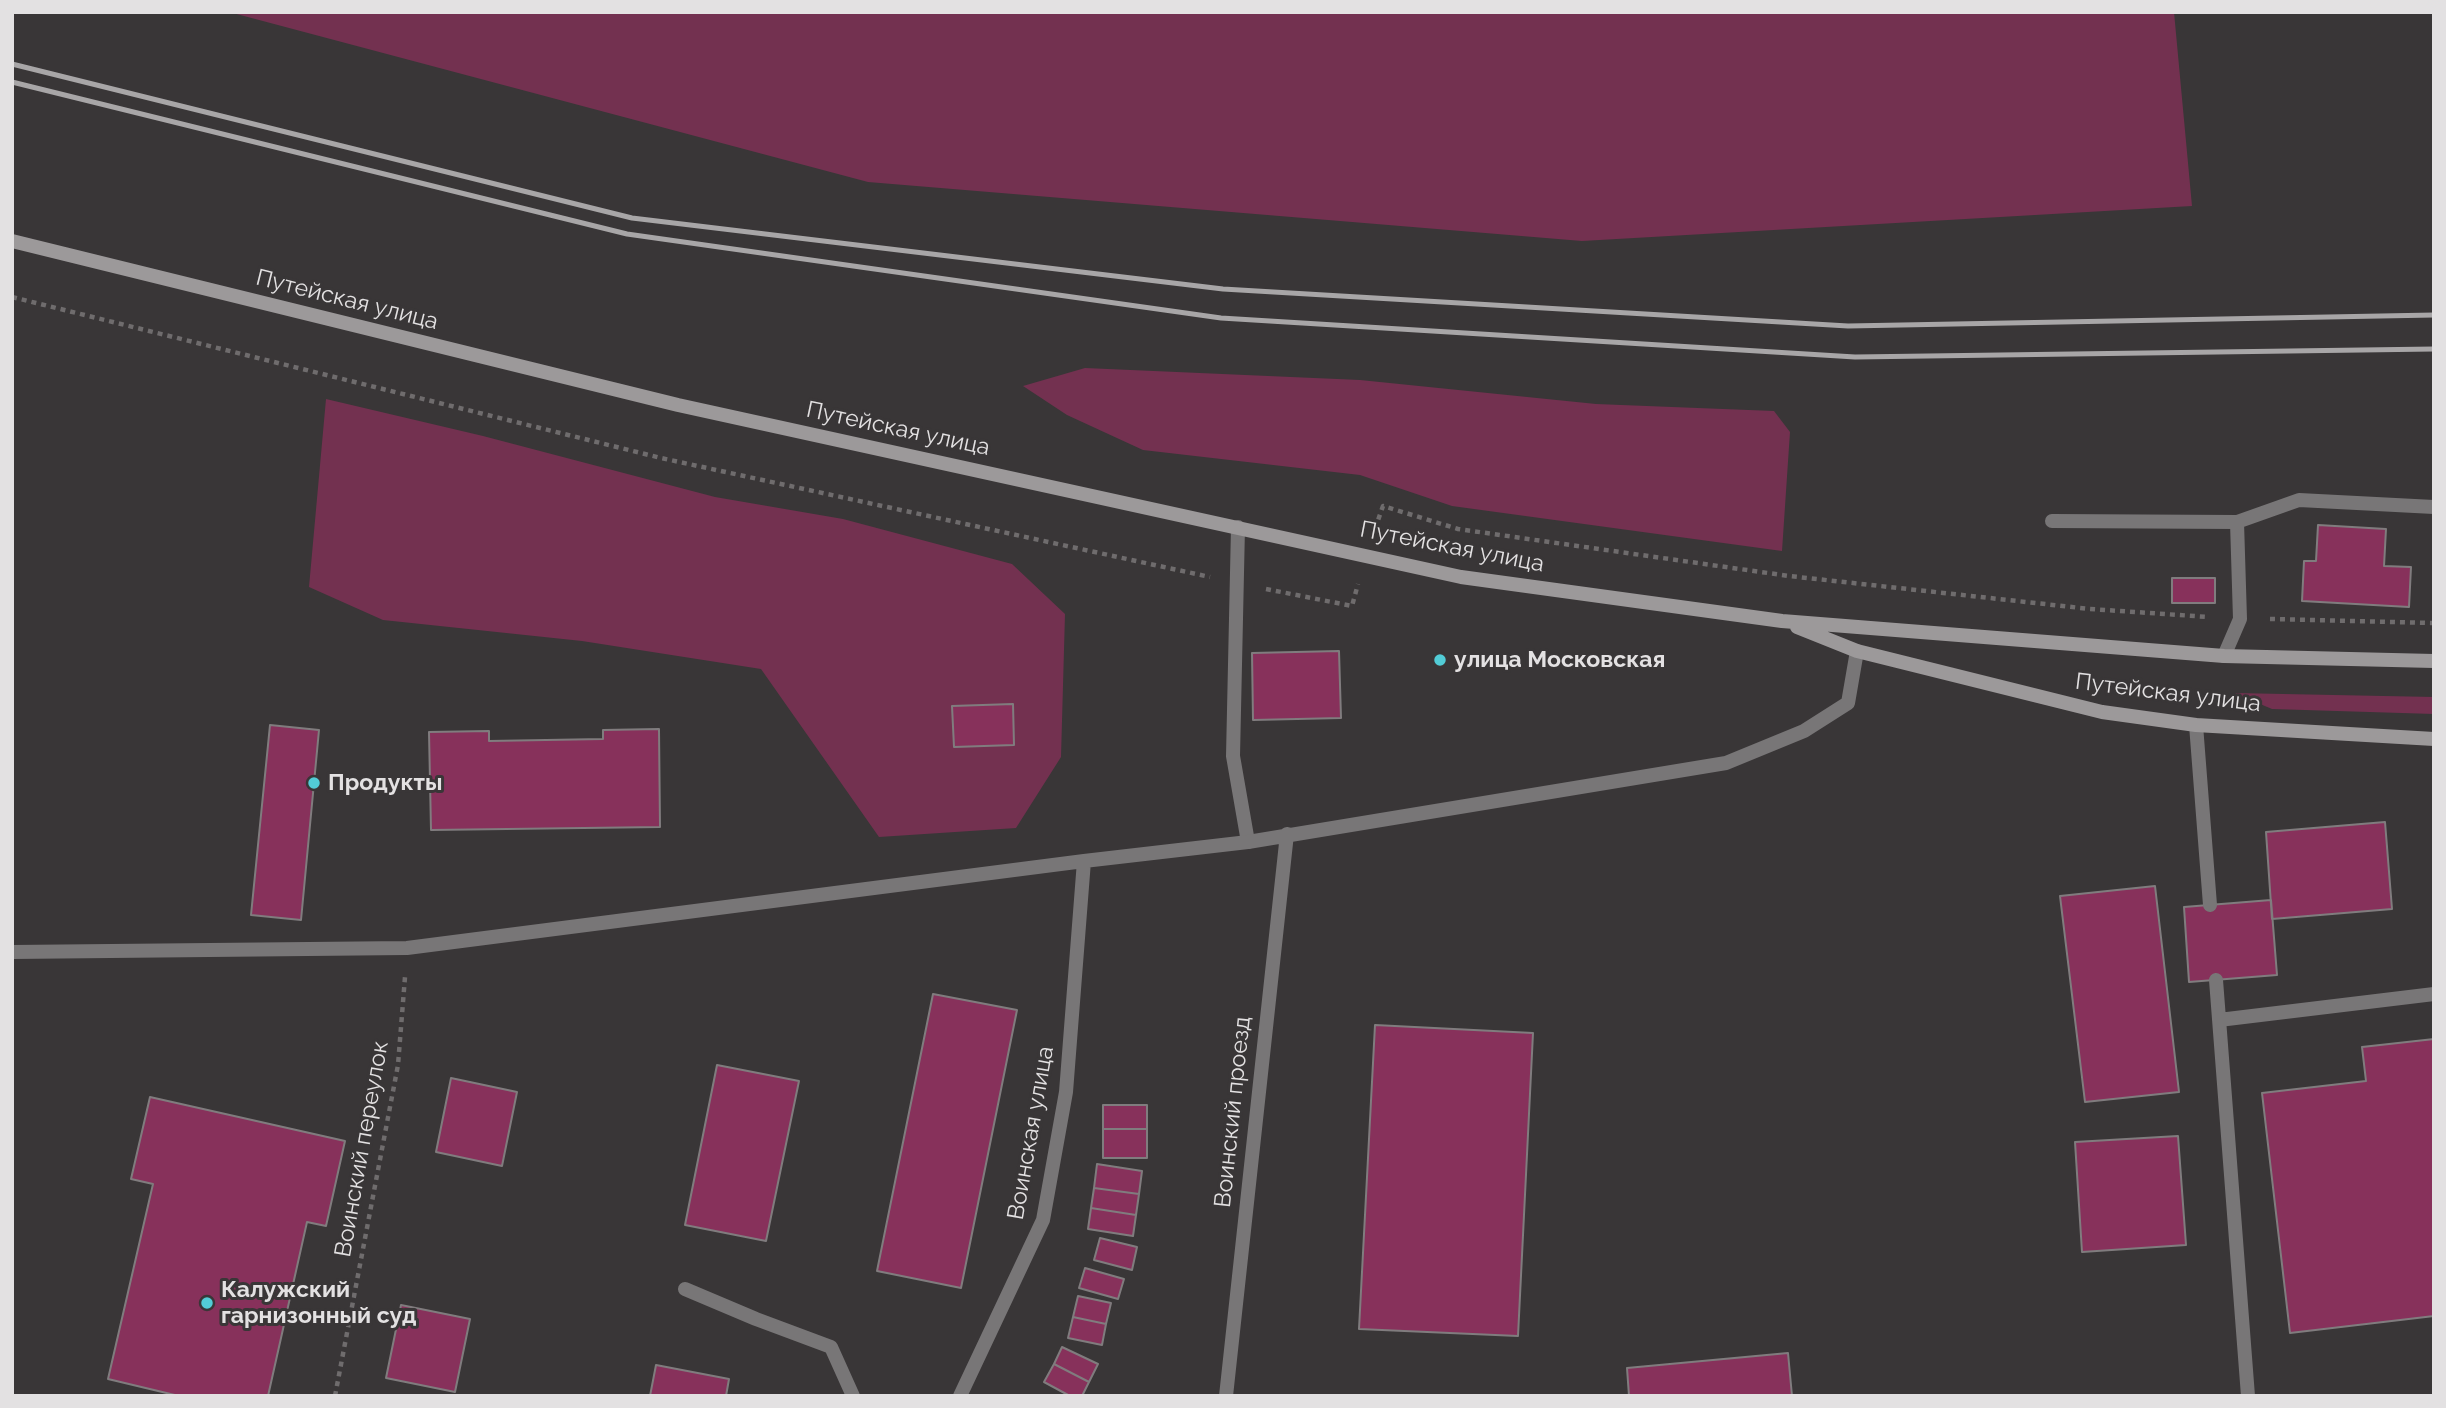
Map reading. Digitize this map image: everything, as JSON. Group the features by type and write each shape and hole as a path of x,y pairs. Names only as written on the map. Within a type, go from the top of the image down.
{"street":[{"name":"Путейская улица","path":"12,241 678,405 1461,577 1782,621 2224,656 2434,660"},
{"path":"2052,521 2237,522 2300,500 2434,508"},
{"path":"2224,656 2240,619 2237,522"},
{"path":"1238,527 1233,756 1248,842"},
{"name":"Путейская улица","path":"1782,621 1857,651 2102,712 2196,724 2434,739"},
{"path":"12,953 407,948 1248,842 1726,763 1804,731 1848,703 1857,651"},
{"path":"2196,724 2210,905"},
{"name":"Воинский проезд","path":"1226,1396 1287,834"},
{"name":"Воинская улица","path":"960,1396 1043,1220 1066,1091 1084,861"},
{"path":"2216,980 2248,1396"},
{"path":"2219,1020 2434,993"},
{"path":"685,1289 831,1347 853,1396"}],"path":[{"name":"Воинский переулок","path":"335,1396 398,1065 407,948"}],"shaded area":[{"path":"229,12 2174,12 2192,206 1582,241 868,182"},
{"path":"1085,368 1360,380 1596,404 1774,411 1790,432 1782,551 1452,506 1360,475 1143,450 1067,415 1023,386"},
{"path":"326,399 483,436 715,497 843,519 1012,564 1065,614 1061,757 1016,828 879,837 761,669 582,641 383,620 309,587"},
{"path":"2234,693 2434,697 2434,714 2272,709"}],"building":[{"path":"2318,525 2386,529 2384,566 2411,567 2409,607 2302,601 2304,561 2316,561"},
{"path":"2172,578 2215,578 2215,603 2172,603"},
{"path":"1339,651 1341,718 1253,720 1252,653"},
{"path":"1013,704 1014,745 954,747 952,706"},
{"path":"270,725 319,730 301,920 251,915"},
{"path":"659,729 660,827 431,830 429,732 489,731 489,741 603,739 603,730"},
{"path":"2385,822 2392,909 2272,919 2266,832"},
{"path":"2155,886 2179,1092 2085,1102 2060,896"},
{"path":"2271,900 2277,975 2189,982 2184,907"},
{"path":"933,994 1017,1010 961,1288 877,1271"},
{"path":"1375,1025 1533,1033 1518,1336 1359,1329"},
{"path":"2434,1039 2434,1316 2290,1333 2262,1093 2366,1081 2362,1047"},
{"path":"717,1065 799,1081 766,1241 685,1225"},
{"path":"451,1078 517,1092 502,1166 436,1152"},
{"name":"Калужский гарнизонный суд","path":"150,1097 345,1141 326,1226 307,1222 268,1396 179,1396 108,1379 153,1184 131,1179"},
{"path":"1103,1105 1147,1105 1147,1129 1103,1129"},
{"path":"1103,1129 1147,1129 1147,1158 1103,1158"},
{"path":"2178,1136 2186,1245 2082,1252 2075,1142"},
{"path":"1097,1164 1142,1171 1139,1194 1094,1188"},
{"path":"1094,1188 1139,1194 1136,1215 1091,1208"},
{"path":"1091,1208 1136,1215 1133,1236 1088,1229"},
{"path":"1100,1238 1137,1247 1132,1270 1094,1260"},
{"path":"1085,1268 1124,1279 1118,1299 1079,1288"},
{"path":"1078,1296 1111,1303 1106,1324 1073,1317"},
{"path":"401,1305 470,1319 455,1392 386,1378"},
{"path":"1073,1317 1106,1324 1102,1345 1068,1338"},
{"path":"1062,1347 1098,1364 1089,1382 1054,1364"},
{"path":"1788,1353 1792,1396 1629,1396 1627,1368"},
{"path":"1054,1364 1089,1382 1082,1396 1070,1396 1044,1382"},
{"path":"656,1365 729,1379 726,1396 650,1396"}],"railway":[{"path":"12,64 632,218 1223,289 1848,326 2434,315"},
{"path":"12,82 627,234 1221,318 1855,357 2434,349"}],"place":[{"name":"улица Московская","path":"1440,660"},
{"name":"Продукты","path":"314,783"},
{"name":"Калужский гарнизонный суд","path":"207,1303"}]}
